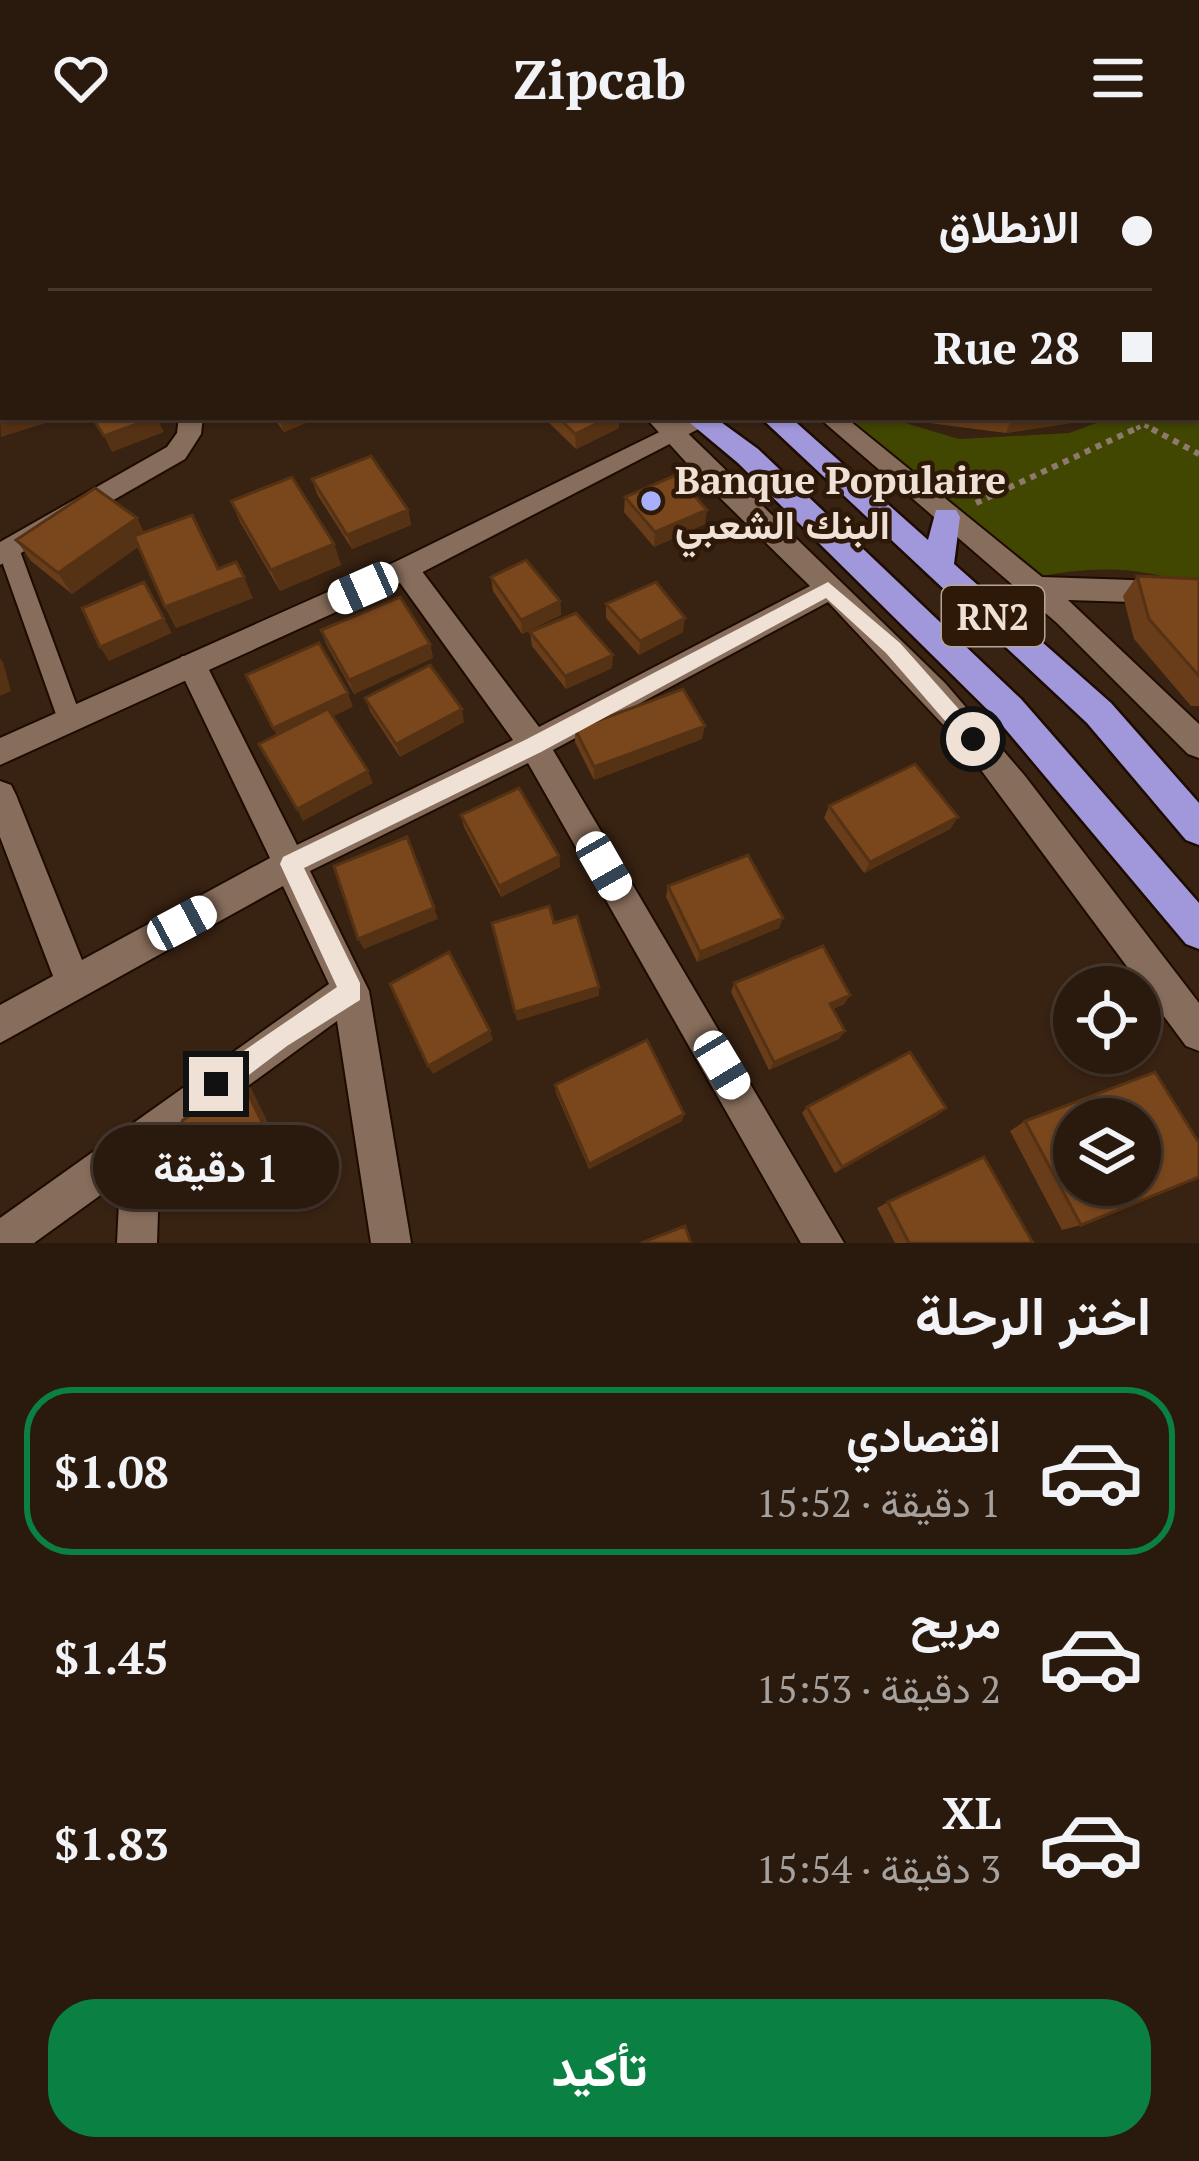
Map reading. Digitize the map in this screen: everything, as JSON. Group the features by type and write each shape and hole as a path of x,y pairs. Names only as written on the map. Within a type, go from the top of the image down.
{"highway":[{"path":"688,425 744,432 760,420"},
{"name":"RN2","path":"776,420 1099,713 1199,830"},
{"name":"RN2","path":"688,425 748,457 1009,709 1199,931"},
{"path":"939,567 946,517"}],"street":[{"path":"70,720 5,553 176,453 189,434 191,420"},
{"path":"833,420 946,517 1040,589 1156,696 1199,745"},
{"path":"0,752 405,569 688,425 828,589 893,648 999,770 1199,1033"},
{"path":"405,569 534,746 824,1243"},
{"path":"0,1025 291,864 534,746 828,589"},
{"path":"1040,589 1132,591 1199,601"},
{"path":"192,664 351,992 392,1243"},
{"path":"0,795 73,982"},
{"path":"0,1242 141,1144 278,1037 351,992"},
{"path":"137,1243 141,1144"}],"path":[{"path":"946,517 1152,420"},
{"path":"1144,425 1199,454"}],"shaded area":[{"path":"851,420 895,420 959,439 1069,433 1105,420 1199,420 1199,588 1122,570 1043,576"}],"building":[{"path":"94,420 148,420 104,436"},
{"path":"561,420 604,420 575,434"},
{"path":"371,456 408,510 347,535 312,479"},
{"path":"676,475 707,510 655,532 625,497"},
{"path":"292,477 334,544 271,570 231,501"},
{"path":"95,488 137,518 58,573 16,540"},
{"path":"192,515 218,569 236,562 244,577 165,607 134,536"},
{"path":"526,560 560,601 521,620 491,577"},
{"path":"1137,576 1199,579 1199,676 1149,619"},
{"path":"144,582 164,619 100,647 82,608"},
{"path":"656,582 685,618 640,641 606,604"},
{"path":"400,597 430,644 349,680 321,630"},
{"path":"576,613 613,655 565,676 530,632"},
{"path":"319,643 348,693 273,728 246,675"},
{"path":"430,665 462,709 396,744 365,698"},
{"path":"683,689 705,726 594,767 575,729"},
{"path":"328,709 368,771 297,809 259,744"},
{"path":"915,764 958,817 870,862 829,806"},
{"path":"519,788 559,856 499,886 461,815"},
{"path":"407,837 434,908 358,939 334,866"},
{"path":"748,855 783,918 700,952 668,886"},
{"path":"549,906 554,923 577,916 599,987 515,1012 492,923"},
{"path":"823,946 850,995 830,1004 845,1031 774,1062 734,983"},
{"path":"449,952 490,1031 428,1066 390,984"},
{"path":"647,1040 684,1114 589,1164 555,1085"},
{"path":"910,1052 946,1108 842,1167 807,1107"},
{"path":"1156,1074 1199,1143 1199,1177 1161,1192 1161,1098 1086,1098"},
{"path":"242,1081 272,1143 212,1184 158,1163 183,1120"},
{"path":"1053,1110 1053,1173 1025,1121"},
{"path":"984,1157 1033,1243 909,1243 888,1202"},
{"path":"1071,1206 1128,1206 1081,1225"},
{"path":"685,1226 691,1243 641,1243"}],"place":[{"name":"Banque Populaire البنك الشعبي","path":"651,501"}],"route":[{"path":"216,1084 278,1037 351,992 291,864 534,746 828,589 893,648 973,739"}]}
